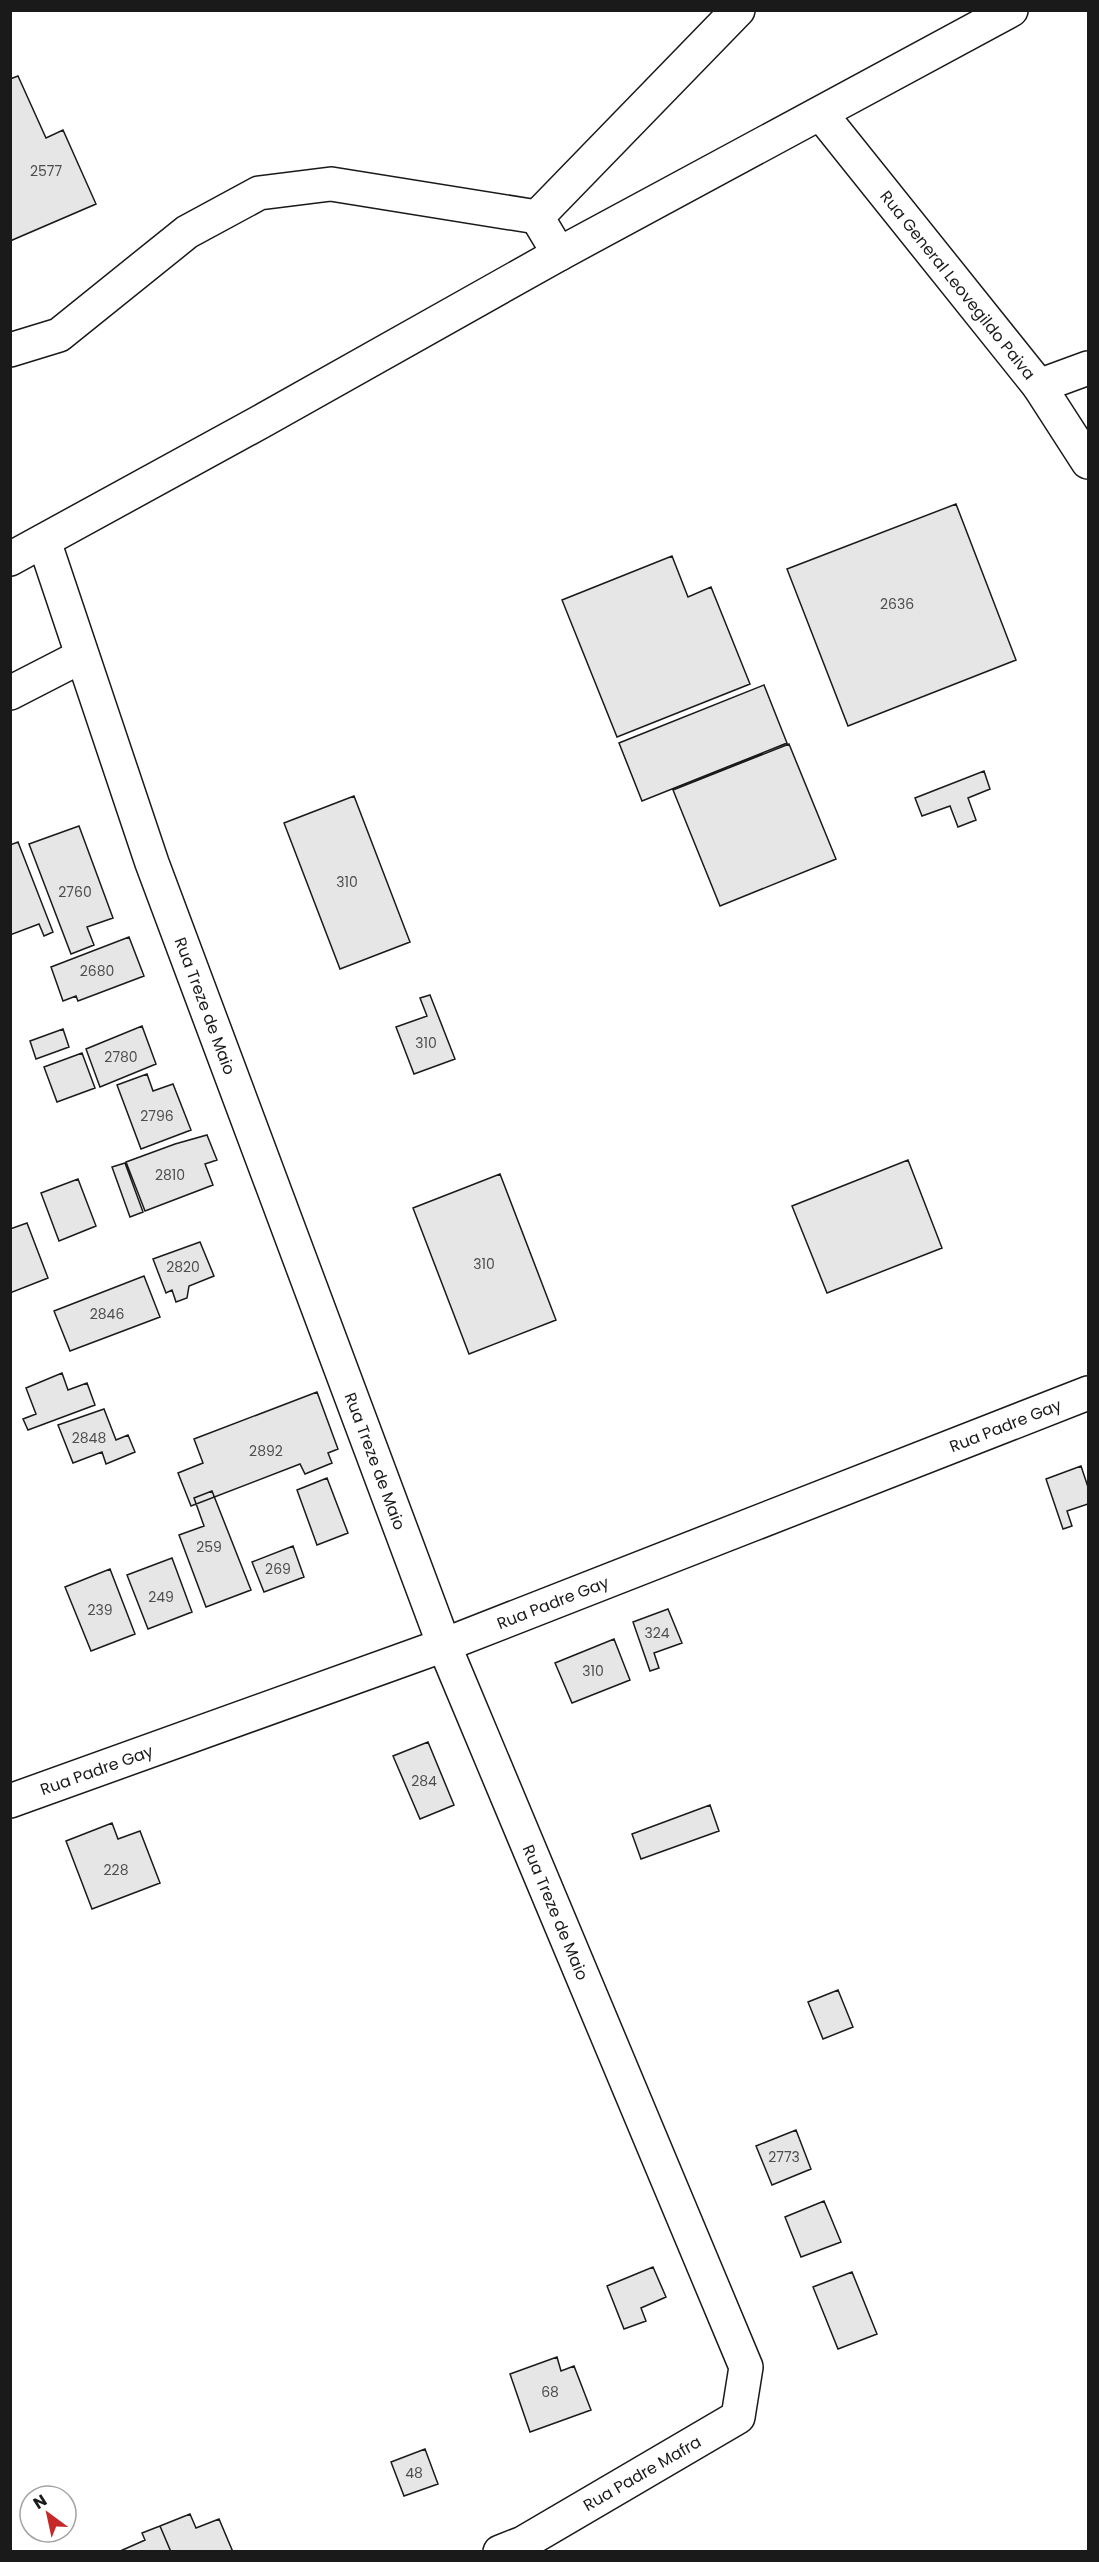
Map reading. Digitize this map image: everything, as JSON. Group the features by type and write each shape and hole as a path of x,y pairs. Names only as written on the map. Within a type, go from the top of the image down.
{"main road":[{"path":"537,217 738,10"},
{"path":"10,559 262,422 559,254 1011,10"},
{"name":"Rua General Leovegildo Paiva","path":"821,114 1039,386 1089,462"},
{"path":"10,350 59,334 187,232 259,193 331,184 537,217"},
{"path":"537,217 559,254"},
{"path":"1039,386 1089,368"},
{"name":"Rua Treze de Maio","path":"44,541 152,863 444,1645 746,2367"},
{"path":"10,693 82,656"},
{"name":"Rua Padre Gay","path":"10,1801 444,1645 1089,1393"},
{"name":"Rua Padre Mafra","path":"500,2552 523,2543 738,2417 746,2367"}],"building":[{"path":"18,76 46,138 63,130 96,204 10,241 10,79"},
{"path":"956,504 1016,660 848,726 787,569"},
{"path":"672,556 688,597 711,587 750,684 617,737 562,600"},
{"path":"764,685 787,743 642,801 619,743"},
{"path":"789,744 836,859 720,906 673,790"},
{"path":"984,771 990,789 968,798 976,820 958,827 950,806 922,816 915,798"},
{"path":"354,796 410,942 340,969 284,823"},
{"path":"79,826 113,918 87,927 94,945 71,954 29,844"},
{"path":"18,842 53,932 44,936 39,924 10,935 10,845"},
{"path":"129,937 144,976 78,1001 76,996 63,1001 51,967"},
{"path":"430,995 455,1059 414,1074 396,1027 427,1016 420,998"},
{"path":"142,1026 156,1064 100,1087 86,1049"},
{"path":"63,1029 69,1047 36,1059 30,1041"},
{"path":"82,1053 95,1088 57,1102 44,1067"},
{"path":"147,1074 153,1091 173,1084 191,1130 141,1149 117,1085"},
{"path":"207,1135 217,1160 205,1164 213,1185 145,1211 126,1162"},
{"path":"908,1160 942,1248 827,1293 792,1206"},
{"path":"125,1163 143,1212 130,1217 112,1167"},
{"path":"500,1174 556,1320 469,1354 413,1208"},
{"path":"78,1179 96,1226 59,1241 41,1193"},
{"path":"27,1223 48,1278 10,1293 10,1229"},
{"path":"200,1242 214,1276 189,1286 187,1298 176,1302 172,1290 166,1293 153,1259"},
{"path":"144,1276 160,1317 70,1351 54,1311"},
{"path":"62,1373 68,1390 87,1383 95,1405 28,1430 23,1419 36,1414 26,1388"},
{"path":"317,1392 338,1449 328,1453 332,1463 305,1474 300,1464 191,1506 178,1473 203,1463 194,1439"},
{"path":"104,1409 116,1440 128,1435 135,1452 106,1464 102,1452 73,1463 58,1425"},
{"path":"1081,1466 1088,1487 1088,1504 1067,1511 1072,1526 1063,1529 1046,1479"},
{"path":"327,1478 348,1533 317,1545 297,1490"},
{"path":"212,1491 251,1590 206,1607 179,1535 204,1526 194,1498"},
{"path":"293,1546 304,1577 264,1592 252,1562"},
{"path":"172,1558 192,1612 148,1629 127,1575"},
{"path":"110,1569 135,1634 91,1651 65,1587"},
{"path":"668,1609 682,1643 654,1653 659,1668 650,1671 633,1622"},
{"path":"614,1639 630,1680 572,1703 555,1663"},
{"path":"428,1742 454,1805 420,1819 393,1756"},
{"path":"710,1805 719,1831 641,1859 632,1834"},
{"path":"112,1823 118,1839 140,1831 160,1883 92,1909 66,1841"},
{"path":"838,1990 853,2027 823,2039 808,2002"},
{"path":"796,2130 811,2169 772,2185 756,2146"},
{"path":"824,2201 841,2242 801,2257 785,2217"},
{"path":"653,2267 666,2297 641,2308 646,2321 624,2329 607,2286"},
{"path":"852,2272 877,2334 838,2349 813,2287"},
{"path":"557,2357 561,2371 574,2366 591,2410 530,2432 510,2374"},
{"path":"425,2449 438,2484 404,2496 391,2462"},
{"path":"190,2514 196,2528 219,2519 233,2552 171,2552 160,2526"},
{"path":"160,2526 171,2552 118,2552 145,2540 142,2533"}]}
